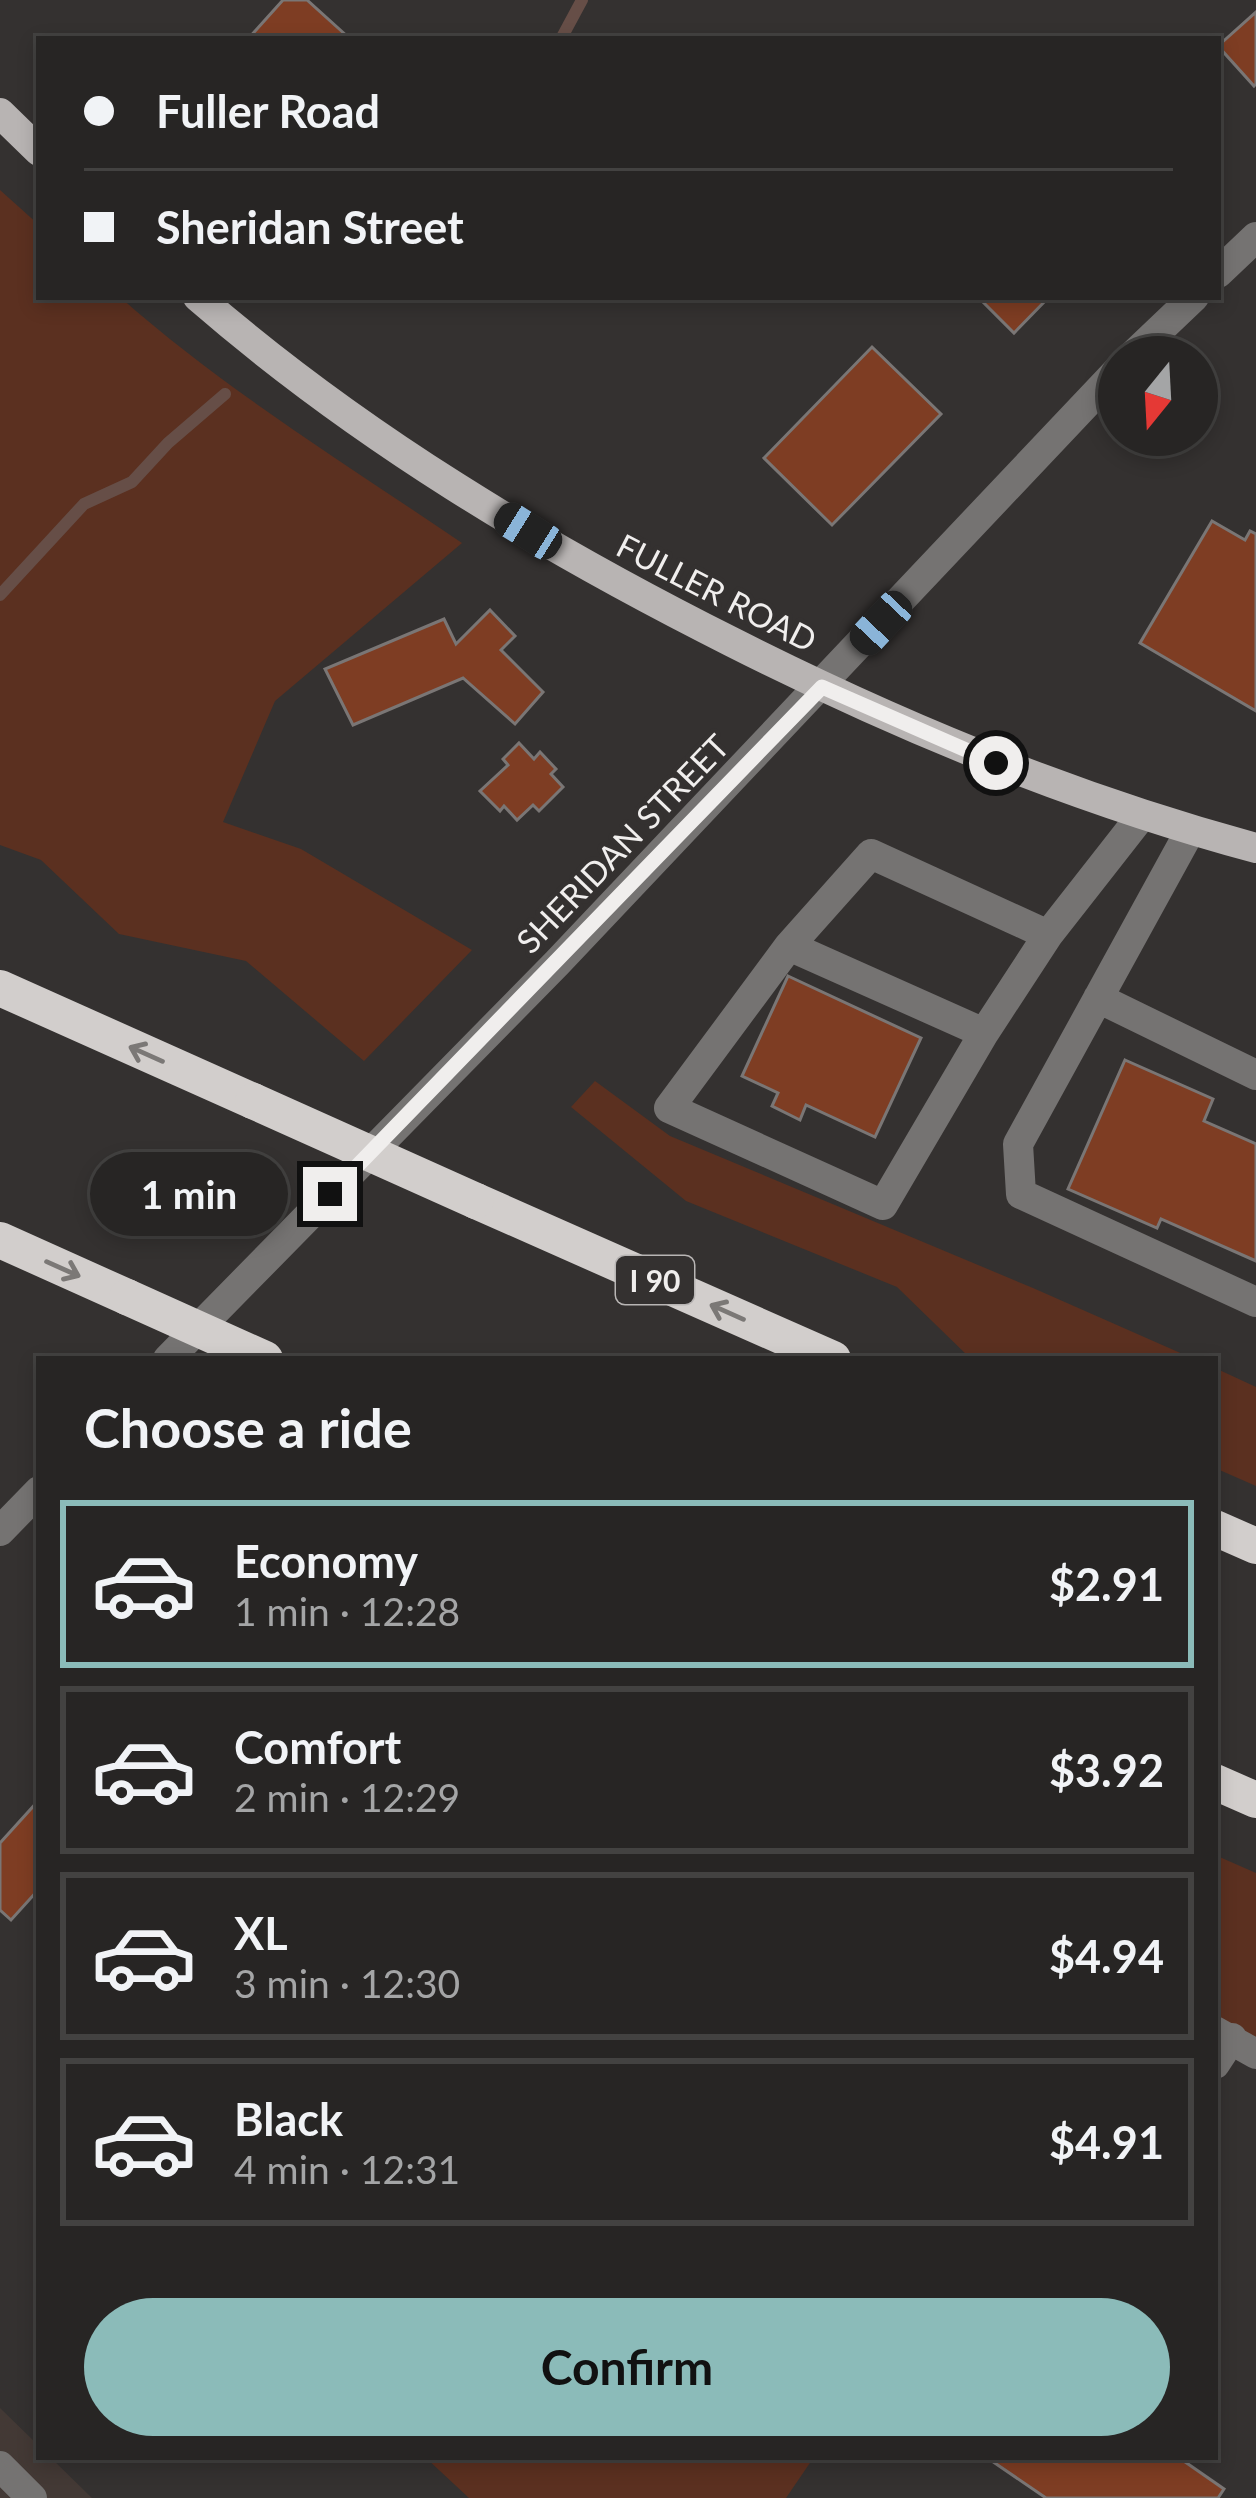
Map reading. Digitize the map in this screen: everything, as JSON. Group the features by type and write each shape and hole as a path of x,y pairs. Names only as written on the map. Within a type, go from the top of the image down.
{"highway":[{"name":"I 90","path":"0,988 826,1356"},
{"path":"0,1240 258,1356"},
{"path":"1218,1529 1256,1546"},
{"path":"1218,1783 1256,1800"}],"main road":[{"path":"0,113 36,148"},
{"name":"FULLER ROAD","path":"202,300 311,388 434,473 640,596 822,687 1032,778 1256,848"}],"street":[{"path":"1221,270 1256,237"},
{"path":"1153,336 1190,300"},
{"name":"SHERIDAN STREET","path":"171,1356 557,963 1098,391"},
{"path":"1048,934 871,854 789,946 669,1108 883,1205 1048,934 1142,815"},
{"path":"1190,830 1018,1144 1021,1193 1256,1302"},
{"path":"789,946 984,1033"},
{"path":"1098,998 1256,1076"},
{"path":"0,1531 36,1494"},
{"path":"0,2466 32,2498"}],"shaded area":[{"path":"0,190 36,222 36,300 124,300 244,395 462,543 275,701 223,822 301,849 472,950 364,1061 246,961 119,934 41,860 0,845"},
{"path":"595,1081 670,1136 1187,1356 968,1356 897,1287 686,1201 571,1107"},
{"path":"1218,1369 1256,1387 1256,1486 1218,1469"},
{"path":"1218,1856 1256,1873 1256,2049 1218,2026"},
{"path":"0,2408 36,2443 36,2460 53,2460 92,2498 0,2498"},
{"path":"428,2460 812,2460 786,2498 469,2498"}],"building":[{"path":"283,0 307,0 347,36 251,36"},
{"path":"1256,12 1254,86 1221,49 1221,43"},
{"path":"981,300 1046,300 1014,333"},
{"path":"872,347 941,414 832,525 764,458"},
{"path":"1212,521 1245,540 1250,531 1256,534 1256,711 1140,643"},
{"path":"490,610 515,636 501,650 543,692 515,724 463,678 353,725 325,669 444,619 456,644"},
{"path":"519,743 534,759 540,752 556,769 551,774 563,787 539,811 533,805 517,820 480,791 508,765 503,759"},
{"path":"788,976 921,1038 875,1137 806,1105 800,1120 772,1106 778,1093 742,1076"},
{"path":"1125,1060 1213,1099 1204,1121 1256,1144 1256,1261 1161,1219 1157,1228 1068,1189"},
{"path":"36,1803 36,1892 11,1920 0,1910 0,1843"},
{"path":"990,2460 1182,2460 1224,2489 1218,2498 1046,2498"}],"waterway":[{"path":"563,36 582,0"},
{"path":"0,595 84,504 132,482 225,394"}],"route":[{"path":"330,1194 822,687 996,763"}]}
